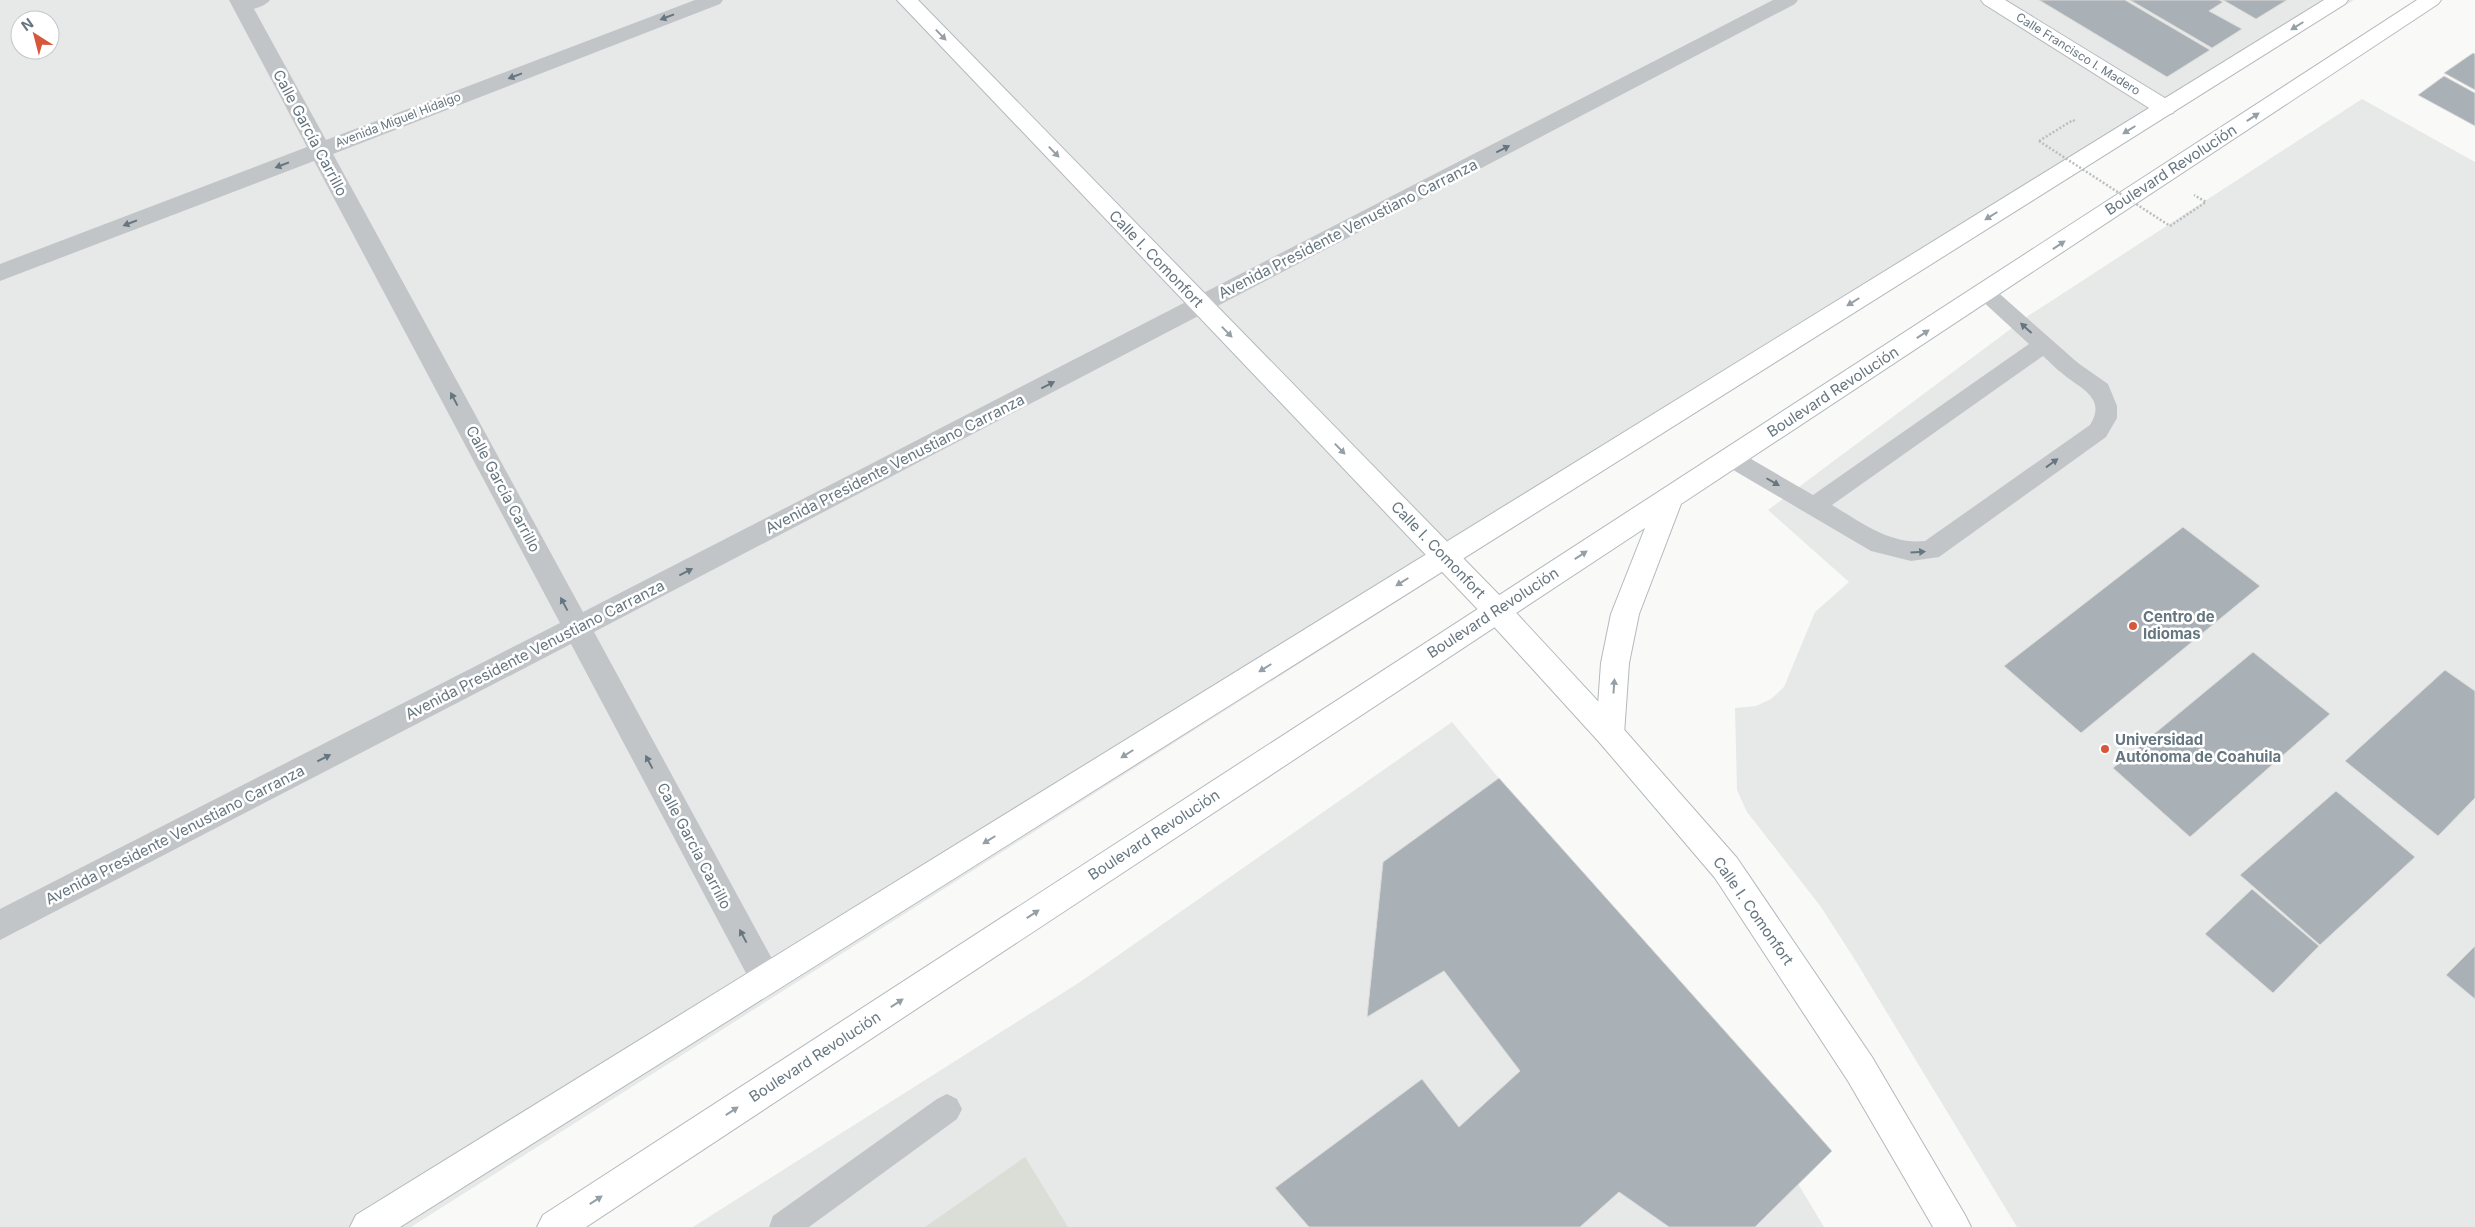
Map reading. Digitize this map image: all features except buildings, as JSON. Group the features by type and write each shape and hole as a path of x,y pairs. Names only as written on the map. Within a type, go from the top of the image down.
{"main road":[{"name":"Calle I. Comonfort","path":"907,0 1497,611 1610,734 1726,868 1860,1069 1953,1227"},
{"name":"Calle Francisco I. Madero","path":"1991,0 2165,108"},
{"path":"368,1227 2338,0"},
{"name":"Boulevard Revolución","path":"555,1227 1986,293 2431,0"},
{"path":"1610,734 1615,663 1625,614 1670,498"}],"street":[{"name":"Avenida Miguel Hidalgo","path":"0,273 713,0"},
{"name":"Avenida Presidente Venustiano Carranza","path":"0,925 1788,0"},
{"name":"Calle García Carrillo","path":"247,2 320,150 766,979"}],"lane":[{"path":"1731,458 1879,544 1900,552 1917,553 1931,550 2098,431 2106,418 2106,406 2100,390 2044,345 1986,293"},
{"path":"1814,506 2044,345"},
{"path":"784,1227 947,1109"}],"path":[{"path":"2073,120 2039,141 2170,226 2206,202"}],"shaded area":[{"path":"0,0 2354,0 2172,110 411,1227 0,1227"},
{"name":"Universidad Autónoma de Coahuila","path":"2362,99 2475,162 2475,1227 2017,1227 1855,960 1821,907 1747,812 1737,790 1735,708 1756,706 1771,699 1784,687 1815,612 1849,582 1768,510 2028,316"},
{"path":"1452,722 1697,1016 1824,1227 693,1227 1080,982"},
{"path":"1025,1157 1068,1227 925,1227"}],"place":[{"name":"Centro de Idiomas","path":"2133,626"},
{"name":"Universidad Autónoma de Coahuila","path":"2105,749"}]}
